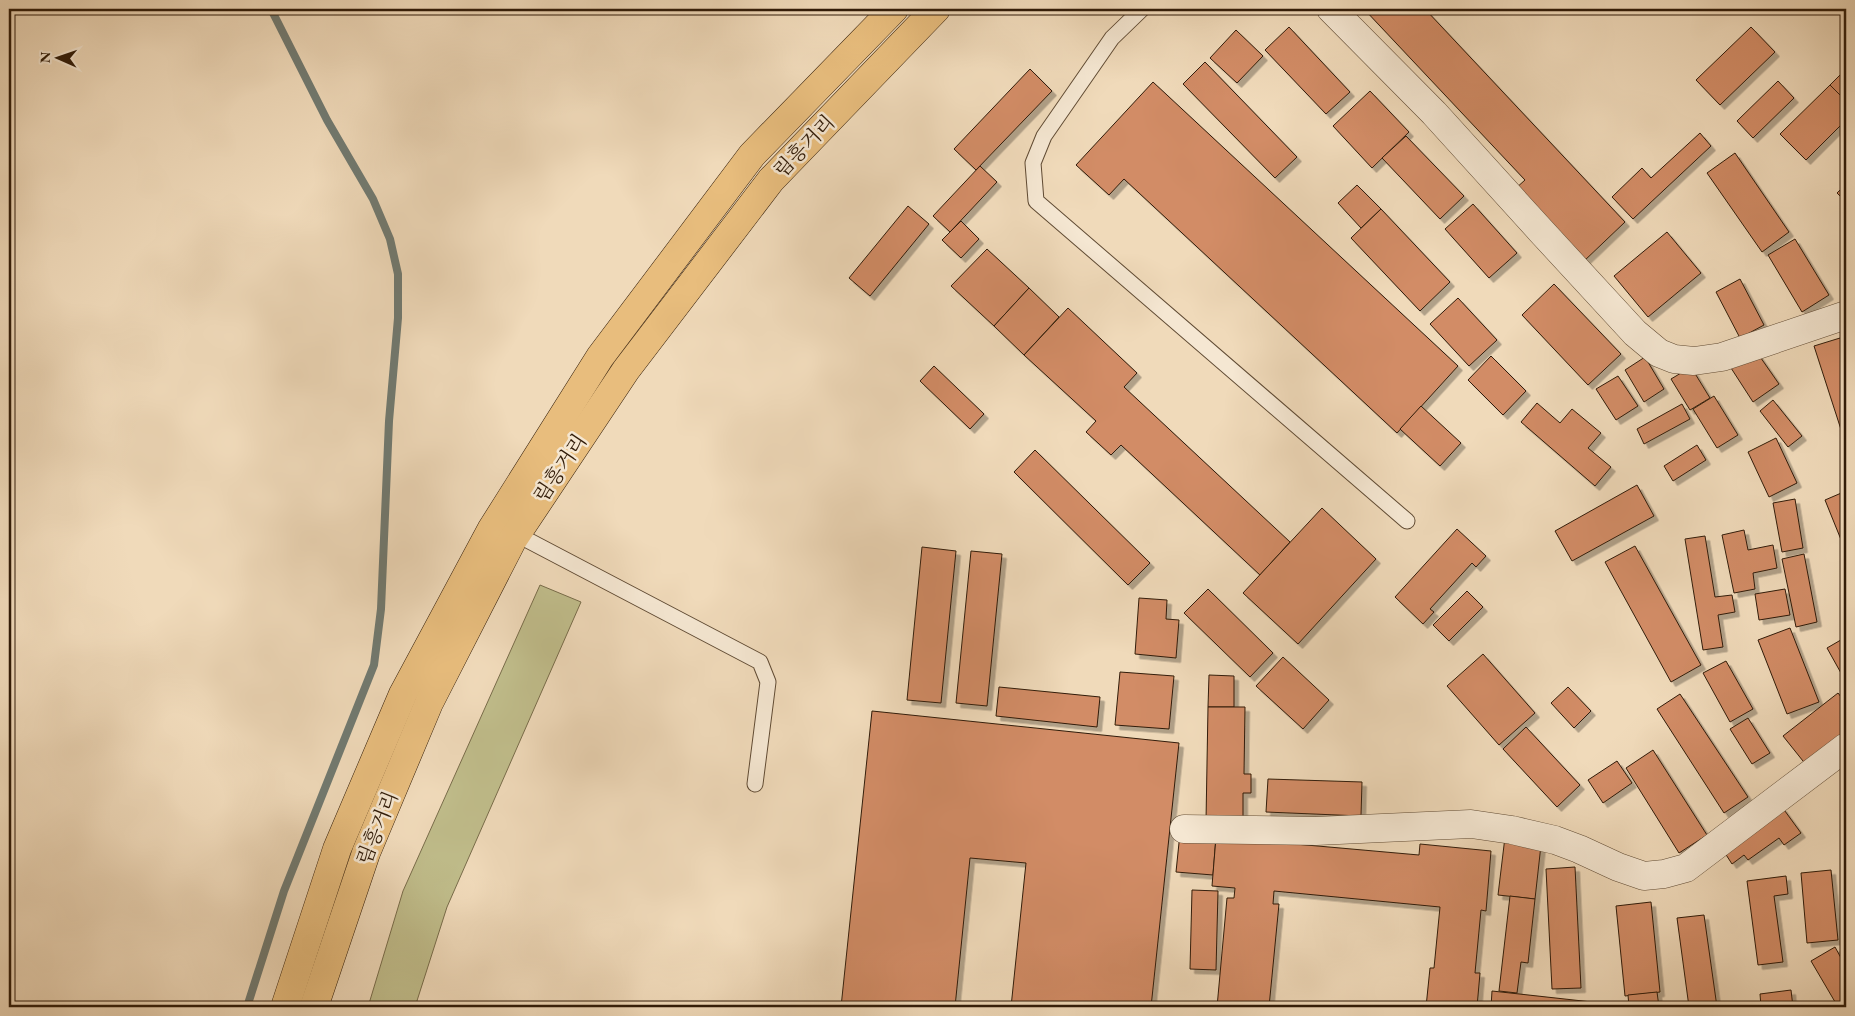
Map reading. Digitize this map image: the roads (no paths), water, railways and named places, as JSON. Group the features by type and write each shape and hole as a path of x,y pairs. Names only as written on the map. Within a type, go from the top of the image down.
{"main road":[{"name":"림흥거리","path":"285,1007 337,849 399,703 491,530 600,357 752,155 894,9"},
{"name":"림흥거리","path":"314,1007 366,853 429,703 516,534 626,370 771,180 936,9"}],"street":[{"path":"1331,9 1434,113 1540,231 1636,333 1659,353 1674,359 1694,360 1722,357 1846,315"},
{"path":"1184,829 1316,831 1471,824 1512,830 1555,840 1579,849 1618,868 1644,876 1664,874 1686,868 1846,748"}],"lane":[{"path":"1142,9 1112,38 1044,136 1033,163 1036,200 1406,522"},
{"path":"516,534 760,662 768,682 755,784"}],"waterway":[{"path":"247,1007 284,891 374,665 381,609 389,421 398,318 398,274 390,239 373,199 327,120 271,9"}]}
